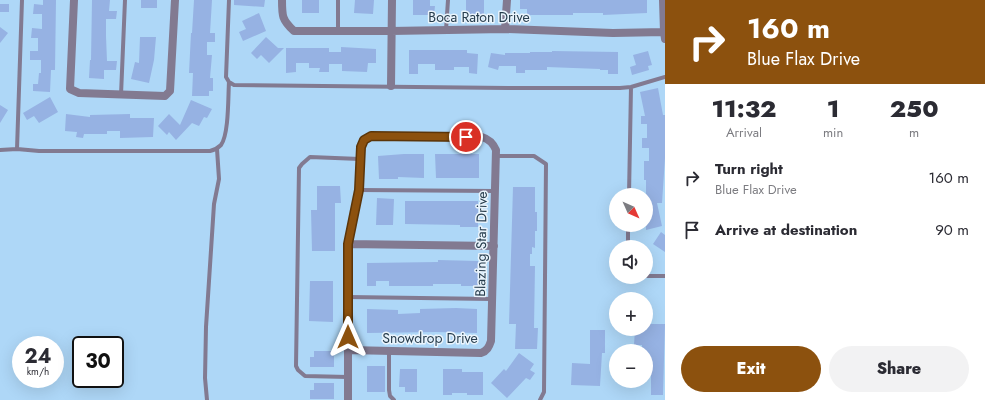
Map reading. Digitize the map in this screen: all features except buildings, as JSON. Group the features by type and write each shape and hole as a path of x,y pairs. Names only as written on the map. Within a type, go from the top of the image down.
{"street":[{"path":"74,0 70,89 79,93 165,96 170,91 175,0"},
{"name":"Boca Raton Drive","path":"282,0 282,16 285,23 294,31 505,29 664,35"},
{"path":"391,86 392,0"},
{"path":"505,29 508,0"},
{"path":"663,0 664,35"},
{"name":"Blazing Star Drive","path":"360,159 361,147 364,140 371,136 482,137 490,141 496,150 496,156 491,342 488,348"},
{"path":"348,400 348,244 359,190 360,159"},
{"path":"348,244 494,246"},
{"name":"Snowdrop Drive","path":"348,350 480,353 488,348"}],"lane":[{"path":"17,149 22,0"},
{"path":"120,95 125,0"},
{"path":"0,150 17,149 39,152 197,152 217,149 222,144 226,133 228,82 226,76 229,0"},
{"path":"338,0 338,31"},
{"path":"446,30 448,0"},
{"path":"228,82 234,85 551,88 631,87 665,77"},
{"path":"629,188 631,87"},
{"path":"207,400 205,378 206,327 214,204 219,179 217,149"},
{"path":"496,156 534,156 546,164 547,169 544,392 540,400"},
{"path":"348,377 305,376 296,366 299,168 305,160 310,158 360,159"},
{"path":"359,190 495,191"},
{"path":"653,276 665,276"},
{"path":"348,297 492,299"},
{"path":"390,351 389,390 390,396 394,400"}],"route":[{"path":"348,337 348,244 359,190 362,142 371,136 466,137"}]}
